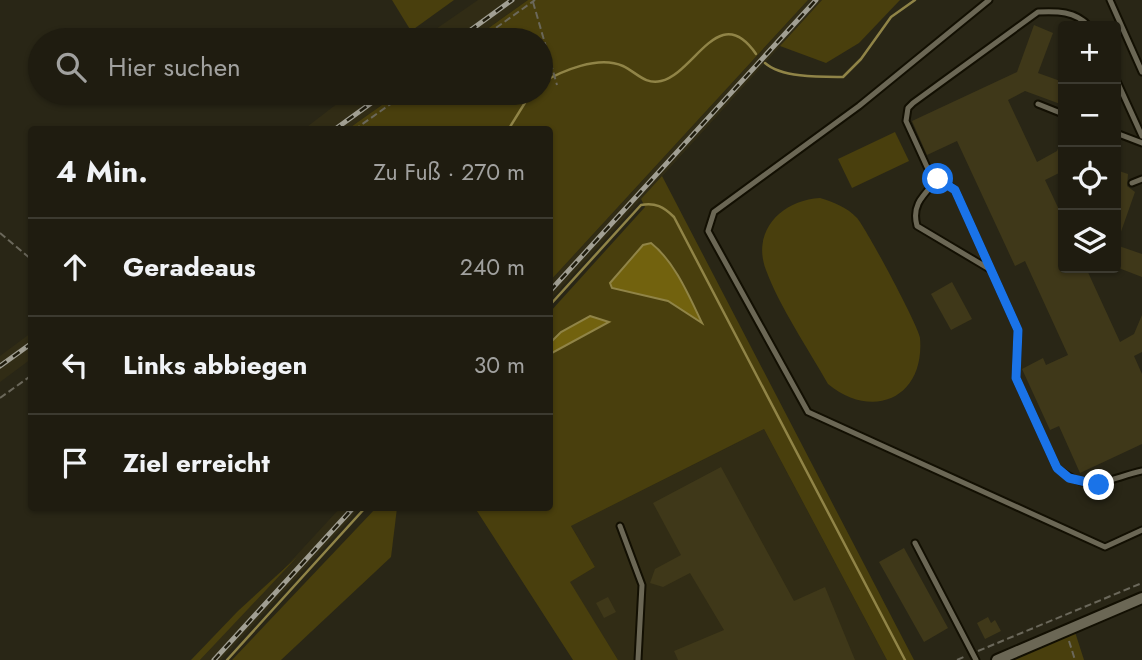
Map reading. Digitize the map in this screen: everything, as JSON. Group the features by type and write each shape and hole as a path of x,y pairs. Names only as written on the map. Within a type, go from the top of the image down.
{"street":[{"path":"997,660 1142,598"}],"lane":[{"path":"989,0 859,106 714,212 709,231 808,412 1105,547 1142,530"},
{"path":"1110,0 1142,72"},
{"path":"1082,21 1072,14 1058,11 1038,12 913,103 908,108 906,121 928,169 955,190 1018,330 1016,378 1057,468 1069,478 1099,485 1142,471"},
{"path":"1118,84 1142,136"},
{"path":"1038,104 1058,112"},
{"path":"1121,135 1142,143"},
{"path":"938,179 920,197 914,213 918,226 991,270"},
{"path":"1132,183 1142,179"},
{"path":"620,526 642,585 638,660"},
{"path":"915,542 975,657"}],"path":[{"path":"496,28 534,1 541,28"},
{"path":"553,75 556,85"},
{"path":"360,126 389,105"},
{"path":"0,233 28,257"},
{"path":"0,398 28,378"},
{"path":"957,660 975,657 1142,583"},
{"path":"1066,631 1075,660"}],"shaded area":[{"path":"392,0 454,0 415,28 409,28"},
{"path":"478,0 528,0 489,28 437,28"},
{"path":"528,0 808,0 553,278 553,126 352,126 382,105 553,105 553,28 489,28"},
{"path":"808,0 822,0 553,297 553,278"},
{"path":"822,0 900,0 859,43 826,63 780,46"},
{"path":"335,105 382,105 352,126 308,126"},
{"path":"895,132 909,161 852,188 838,159"},
{"path":"662,176 914,660 887,660 764,429 571,526 595,567 570,582 618,660 573,660 477,511 553,511 553,309 645,207 641,199"},
{"path":"820,198 835,203 857,218 891,278 920,338 919,359 914,376 905,389 878,402 862,401 845,395 828,384 786,313 762,256 766,231 782,211 806,200"},
{"path":"651,243 674,270 702,323 668,301 612,288 610,283 643,245"},
{"path":"590,316 609,322 553,352 553,340 561,332"},
{"path":"28,335 28,361 0,382 0,356"},
{"path":"764,429 887,660 618,660 569,582 595,567 571,526"},
{"path":"337,511 357,511 221,660 200,660"},
{"path":"373,511 397,511 391,557 281,660 232,660"},
{"path":"297,557 200,660 191,660 238,611"},
{"path":"1075,632 1084,660 1013,660"}],"building":[{"path":"1034,25 1053,33 1038,73 1058,80 1058,103 1025,91 1008,100 1037,162 1058,148 1058,174 1045,180 1058,207 1058,273 1088,273 1120,342 1134,334 1142,315 1142,352 1134,356 1142,374 1142,444 1080,473 1059,426 1050,430 1022,369 1043,358 1046,365 1068,355 1025,261 1015,266 957,141 927,155 912,121 1017,72"},
{"path":"1121,172 1128,174 1127,186 1135,192 1121,232"},
{"path":"1121,247 1142,254 1142,277 1121,269"},
{"path":"952,282 972,319 951,330 931,294"},
{"path":"721,467 794,601 825,587 855,660 678,660 674,651 724,630 690,573 663,587 650,583 655,569 681,555 653,503"},
{"path":"904,548 948,628 924,642 879,562"},
{"path":"608,597 616,612 604,618 596,603"},
{"path":"988,617 991,623 995,620 1001,631 985,639 977,623"}],"waterway":[{"path":"765,63 781,72 792,74 843,77 861,59 891,17 915,0"},
{"path":"553,77 570,69 603,62 623,66 650,81 661,81 685,66 707,44 730,34 743,39 756,54"},
{"path":"510,126 524,105"},
{"path":"553,302 641,205 659,206 674,217 905,660"},
{"path":"227,660 362,511"}],"railway":[{"path":"474,28 512,0"},
{"path":"553,288 816,0"},
{"path":"340,126 368,105"},
{"path":"0,366 28,346"},
{"path":"214,660 350,511"}],"route":[{"path":"938,179 955,190 1018,330 1016,378 1057,468 1069,478 1084,484 1099,485"}]}
